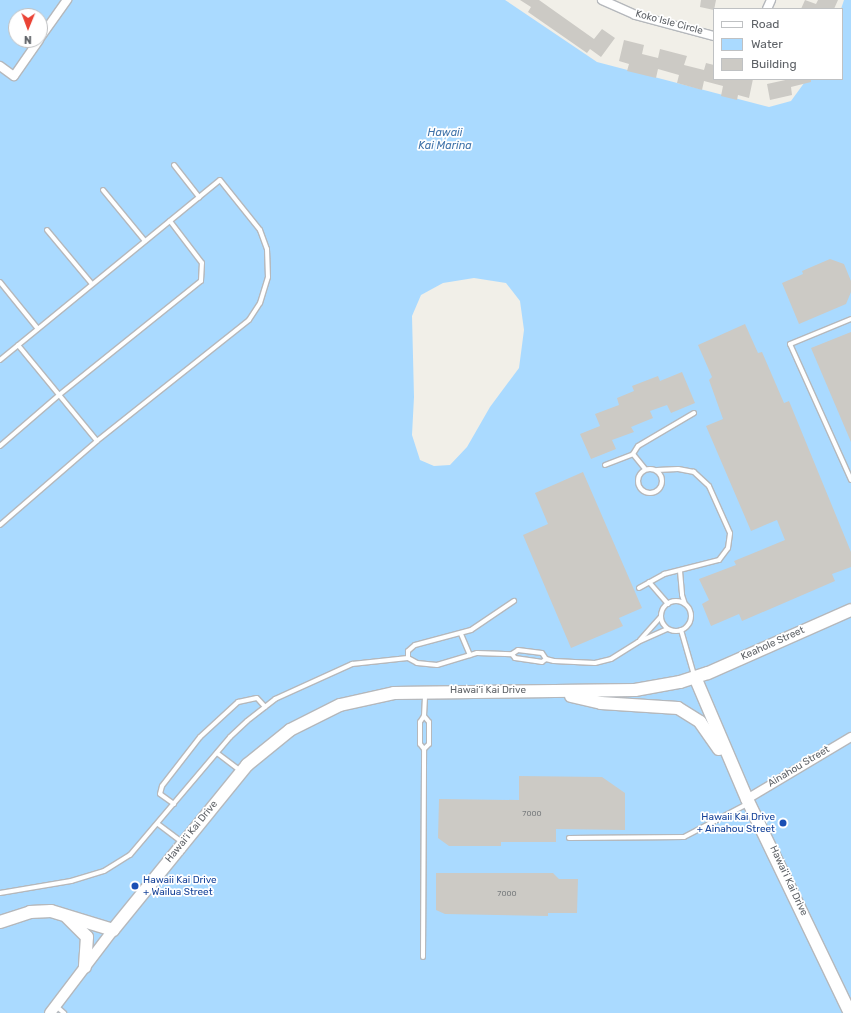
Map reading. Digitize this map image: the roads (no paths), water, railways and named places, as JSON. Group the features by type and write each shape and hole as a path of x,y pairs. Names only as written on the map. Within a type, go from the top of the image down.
{"main road":[{"name":"Keahole Street","path":"694,677 851,610"},
{"name":"Hawai’i Kai Drive","path":"113,930 241,772 275,740 322,712 375,695 425,691 635,690 694,677 748,801 850,1013"},
{"path":"546,691 601,703 664,705 682,709 700,722 733,768"},
{"path":"0,922 30,912 62,913 113,930"},
{"path":"62,913 76,924 87,937 85,967"}],"street":[{"path":"48,26 67,0"},
{"name":"Koko Isle Circle","path":"602,0 635,15 713,36"},
{"path":"0,66 14,76 33,48"},
{"name":"Ainahou Street","path":"748,801 851,737"},
{"name":"Hawai’i Kai Drive","path":"53,1010 113,930"}],"lane":[{"path":"174,166 199,197"},
{"path":"0,360 220,180 256,224 265,242 269,263 263,297 253,315 239,330 97,442 0,525"},
{"path":"103,190 145,242"},
{"path":"0,446 59,395 201,281 202,263 170,221"},
{"path":"47,230 92,284"},
{"path":"0,282 38,329"},
{"path":"851,319 790,344 851,480"},
{"path":"18,345 97,442"},
{"path":"605,465 633,454 638,446 694,413"},
{"path":"633,454 645,469 678,469 694,472 709,486 730,533 728,548 720,560 680,571 649,582 639,588"},
{"path":"645,469 639,475 638,483 642,490 649,493 657,491 662,485 662,477 657,470"},
{"path":"680,571 682,595 691,619 681,630"},
{"path":"649,582 668,604"},
{"path":"408,658 408,651 415,644 461,634 514,601"},
{"path":"638,642 661,617 663,608 676,601 685,604"},
{"path":"661,617 668,629"},
{"path":"512,654 515,658 542,662 546,659 595,663 611,659 638,642 668,629 681,630"},
{"path":"681,630 694,677"},
{"path":"461,634 470,655"},
{"path":"0,893 71,881 104,871 130,855 158,824 230,737 275,699 352,664 408,658 417,663 437,665 470,655 512,654 518,650 542,653 546,659"},
{"path":"423,957 424,749 420,744 420,722 424,716 425,691"},
{"path":"174,804 160,794 162,786 200,737 238,702 257,698 265,707"},
{"path":"424,716 429,722 429,744 424,749"},
{"path":"217,753 241,772"},
{"path":"569,838 684,837 748,801"},
{"path":"158,824 183,843"},
{"path":"53,1010 64,1013"}],"water":[{"name":"Hawaii Kai Marina","path":"0,0 505,0 597,62 769,107 791,101 806,80 843,80 843,8 841,8 844,0 851,0 851,1013 0,1013","holes":["474,278 506,283 520,301 524,330 519,368 490,407 467,447 450,465 434,466 420,460 412,435 414,397 412,316 421,295 443,283"]}],"place":[{"name":"Hawaii Kai Drive + Ainahou Street","path":"783,823"},
{"name":"Hawaii Kai Drive + Wailua Street","path":"135,886"}]}
